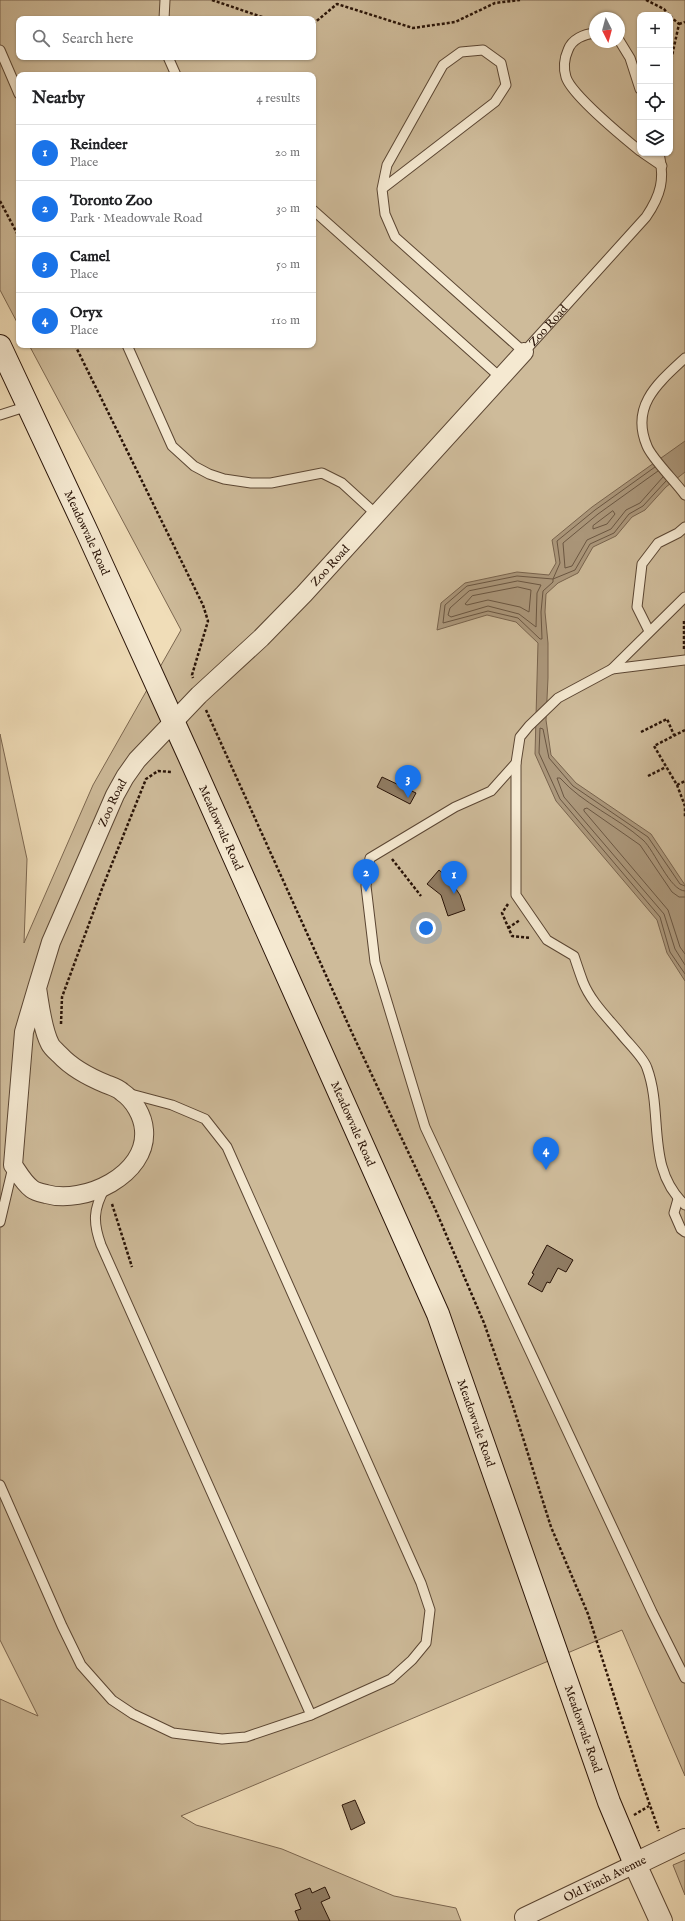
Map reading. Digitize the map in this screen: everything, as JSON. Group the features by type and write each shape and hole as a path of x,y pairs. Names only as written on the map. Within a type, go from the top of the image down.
{"main road":[{"name":"Meadowvale Road","path":"0,346 173,722 438,1314 609,1802 661,1921"},
{"name":"Old Finch Avenue","path":"635,1864 675,1844"}],"street":[{"name":"Zoo Road","path":"13,1166 24,1032 51,942 115,795 137,760 198,695 261,638 299,600 524,352"},
{"path":"13,1166 33,1190 53,1196 72,1196 90,1193 110,1194 138,1157 144,1145 144,1130 141,1117 136,1106 122,1092 69,1066 51,1045 37,988"},
{"name":"Old Finch Avenue","path":"524,1917 635,1864"}],"lane":[{"path":"164,16 165,0"},
{"path":"589,34 584,34 569,46 564,61 566,77 576,94 637,148"},
{"path":"624,48 630,58 638,84"},
{"path":"0,50 16,87"},
{"path":"382,189 495,102 506,85 501,63 483,50 461,52 443,66 387,165 382,189 385,214 395,237 524,352"},
{"path":"169,60 175,72"},
{"path":"647,156 662,166"},
{"name":"Zoo Road","path":"524,352 646,217 657,201 662,184 662,166 660,156"},
{"path":"316,213 501,378"},
{"path":"128,348 172,446 194,466 209,474 224,479 251,483 271,483 322,473 342,483 377,515"},
{"path":"685,358 660,382 648,398 640,422 647,447 685,495"},
{"path":"0,415 28,406"},
{"path":"649,631 637,607 642,564 658,543 678,533 685,527"},
{"path":"685,597 612,669 558,698 529,726 520,737 516,763 516,894 547,940 574,956 584,984 595,1002 647,1066 653,1095 656,1138 661,1169 678,1198 685,1206"},
{"path":"612,669 685,660"},
{"path":"516,763 491,791 456,807 370,858 366,886 375,962 424,1127 652,1612 685,1678"},
{"path":"0,1485 81,1665 112,1700 133,1714 173,1733 222,1739 246,1737 311,1715 391,1679 412,1660 426,1644 430,1610 421,1583 259,1215 227,1147 205,1119 172,1104 122,1092"},
{"path":"0,1222 13,1166"},
{"path":"110,1194 98,1200 96,1229 101,1245 311,1715"},
{"path":"678,1198 674,1213 681,1229 685,1232"}],"path":[{"path":"212,0 259,16"},
{"path":"316,22 337,4 413,28 455,22 494,1 520,0"},
{"path":"646,0 667,12"},
{"path":"673,18 679,24"},
{"path":"679,24 685,22"},
{"path":"673,51 679,24"},
{"path":"0,201 16,231"},
{"path":"76,348 203,605 208,621 192,675"},
{"path":"685,620 683,640 685,660"},
{"path":"210,717 353,1036 436,1211 484,1323 513,1406 551,1527 588,1614 649,1806 675,1844"},
{"path":"641,732 667,719 674,735"},
{"path":"685,730 654,746 677,785 685,806 685,818"},
{"path":"648,776 666,766"},
{"path":"61,1031 62,997 103,886 146,779 158,771 171,772"},
{"path":"677,785 685,782"},
{"path":"384,849 421,896"},
{"path":"516,894 502,912 512,936 547,940"},
{"path":"110,1194 111,1205 132,1267"}],"shaded area":[{"path":"0,0 685,0 685,1776 622,1630 181,1816 196,1825 282,1849 394,1896 456,1908 461,1921 0,1921 0,1699 38,1716 0,1640 0,734 27,859 24,943 93,785 181,630 31,348 316,348 316,72 16,72 16,320 0,290"},
{"path":"685,1860 685,1895 673,1865"}],"water":[{"path":"685,441 685,472 666,487 645,510 632,517 616,536 593,547 578,573 558,583 546,594 545,612 548,643 546,720 551,755 576,783 651,834 685,885 685,981 667,953 657,920 556,801 535,754 538,643 516,622 487,615 437,630 441,603 465,583 517,572 549,575 556,563 552,540 592,507"}],"building":[{"path":"382,777 416,793 410,804 377,787"},
{"path":"439,870 450,880 460,895 465,910 448,916 441,895 427,884"},
{"path":"547,1245 573,1260 566,1272 558,1268 550,1283 547,1282 542,1292 528,1284 534,1274 532,1273"},
{"path":"355,1800 365,1823 351,1830 342,1805"},
{"path":"325,1887 330,1898 321,1902 330,1921 299,1921 295,1911 301,1909 295,1894 310,1888 312,1893"}],"place":[{"name":"Camel","path":"408,798"},
{"name":"Toronto Zoo","path":"366,892"},
{"name":"Reindeer","path":"454,894"},
{"name":"Oryx","path":"546,1170"}]}
